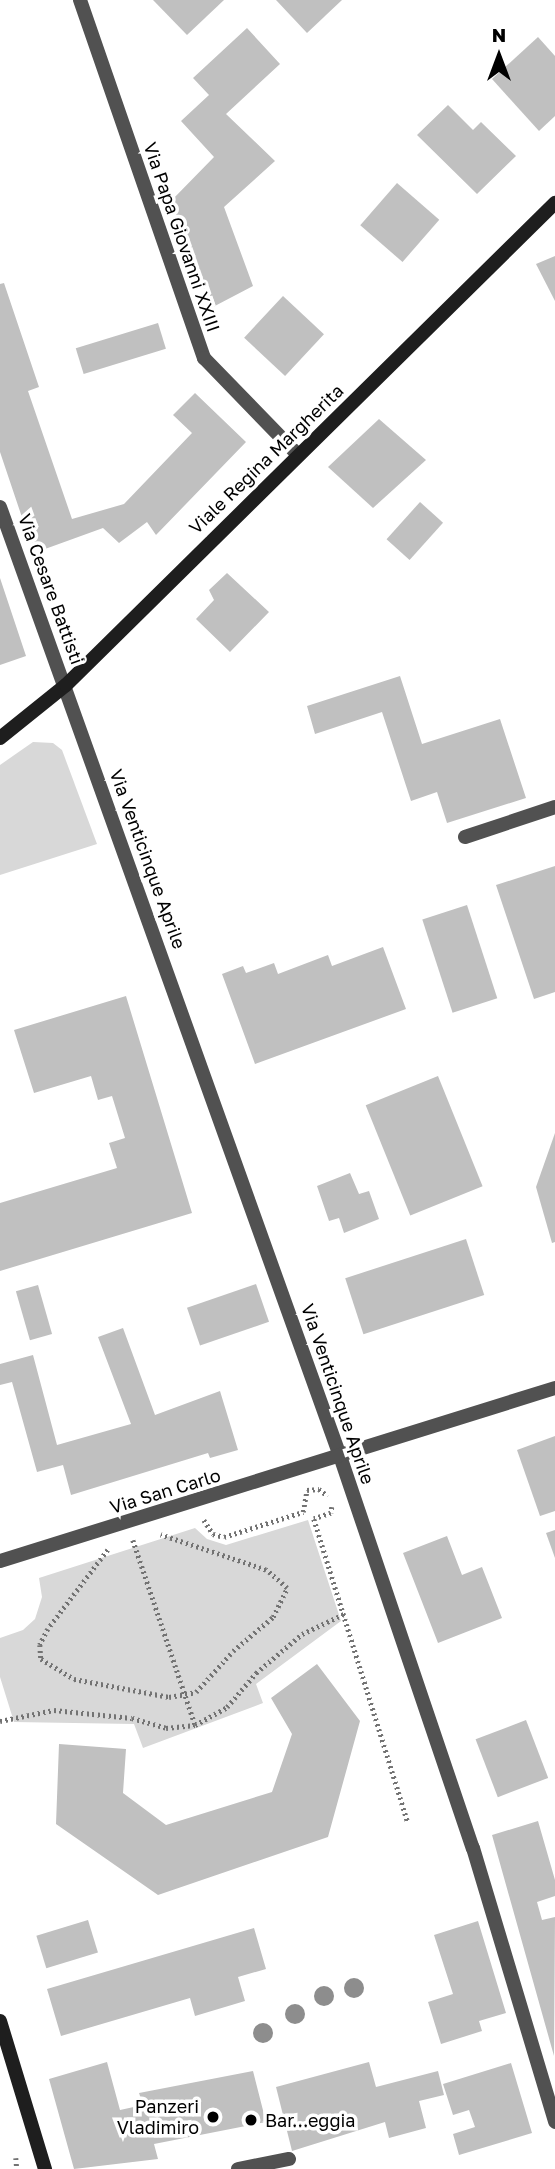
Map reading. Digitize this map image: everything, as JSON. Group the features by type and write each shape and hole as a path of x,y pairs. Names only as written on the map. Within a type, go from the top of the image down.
{"street":[{"name":"Via Papa Giovanni XXIII","path":"80,0 204,358 298,455"},
{"name":"Viale Regina Margherita","path":"0,738 66,685 555,203"},
{"name":"Via Cesare Battisti","path":"0,507 66,685"},
{"name":"Via Venticinque Aprile","path":"66,685 340,1456 472,1848 555,2122"},
{"path":"465,837 555,807"},
{"name":"Via San Carlo","path":"0,1561 555,1388"},
{"path":"0,2021 45,2169"},
{"path":"238,2169 289,2159"}],"path":[{"path":"198,1519 215,1535 228,1536 303,1512 307,1490 324,1491 332,1511 314,1519 408,1822"},
{"path":"110,1548 48,1629 40,1645 41,1659 74,1679 169,1697 185,1695 210,1682 233,1651 273,1617 286,1588 266,1570 154,1532 166,1529"},
{"path":"97,1551 143,1536"},
{"path":"133,1539 195,1725"},
{"path":"0,1721 54,1710 132,1718 166,1728 195,1725 227,1707 256,1673 302,1634 344,1614"}],"shaded area":[{"path":"33,742 53,743 62,750 97,844 0,875 0,765"},
{"path":"308,1520 341,1621 256,1684 263,1703 143,1748 134,1724 14,1722 0,1677 0,1638 23,1630 35,1619 42,1597 39,1578 195,1528 207,1539 226,1545"}],"building":[{"path":"153,0 224,0 187,35"},
{"path":"276,0 342,0 307,33"},
{"path":"247,28 280,64 226,114 275,161 224,207 253,286 211,308 171,201 214,157 181,121 209,95 193,78"},
{"path":"538,37 555,56 555,116 539,131 492,79"},
{"path":"448,105 473,130 481,122 516,156 477,194 417,135"},
{"path":"397,183 439,220 403,262 360,225"},
{"path":"555,256 555,301 536,264"},
{"path":"4,283 39,387 28,391 72,519 124,504 192,433 173,415 195,393 246,442 156,535 147,522 119,543 103,528 34,553 0,452 0,284"},
{"path":"283,296 324,334 285,376 244,338"},
{"path":"158,323 166,349 84,374 76,348"},
{"path":"379,419 426,460 373,508 328,467"},
{"path":"420,502 443,523 410,560 387,539"},
{"path":"227,573 269,612 230,652 196,619 214,600 209,590"},
{"path":"0,578 26,656 0,665"},
{"path":"400,676 422,744 500,719 526,798 447,823 437,792 411,801 382,712 315,734 307,706"},
{"path":"555,866 555,992 534,999 496,885"},
{"path":"467,905 497,998 453,1013 422,920"},
{"path":"383,947 406,1009 255,1064 222,974 243,966 246,973 274,963 278,974 328,955 332,966"},
{"path":"126,996 192,1213 0,1271 0,1203 117,1168 109,1143 125,1138 112,1096 98,1100 91,1076 34,1093 14,1030"},
{"path":"438,1076 483,1186 410,1216 366,1105"},
{"path":"555,1133 555,1242 552,1243 536,1187"},
{"path":"350,1173 359,1194 369,1191 379,1219 344,1233 339,1218 329,1221 317,1186"},
{"path":"466,1239 484,1295 363,1334 345,1278"},
{"path":"256,1284 269,1322 200,1346 187,1308"},
{"path":"38,1285 52,1334 30,1340 16,1291"},
{"path":"123,1328 155,1415 220,1391 238,1450 210,1458 208,1453 71,1495 63,1465 37,1472 12,1382 0,1385 0,1364 33,1355 57,1445 131,1424 98,1337"},
{"path":"555,1436 555,1511 540,1516 517,1450"},
{"path":"555,1530 555,1558 546,1533"},
{"path":"447,1536 462,1575 482,1567 502,1618 438,1643 403,1553"},
{"path":"317,1664 360,1721 328,1837 158,1895 56,1824 59,1744 126,1749 123,1793 166,1825 272,1792 292,1734 271,1698"},
{"path":"526,1720 548,1778 498,1797 476,1739"},
{"path":"538,1821 555,1880 555,1896 537,1902 542,1920 555,1917 554,2056 492,1835"},
{"path":"88,1920 98,1953 46,1968 36,1936"},
{"path":"478,1921 506,2013 479,2021 482,2031 441,2044 428,2002 453,1994 434,1935"},
{"path":"254,1928 266,1969 238,1977 245,2001 195,2016 190,1998 61,2036 47,1989"},
{"path":"107,2062 120,2110 143,2105 139,2093 253,2071 266,2122 154,2144 158,2159 74,2169 49,2079"},
{"path":"369,2062 376,2087 438,2071 444,2095 419,2101 426,2128 389,2138 385,2122 292,2151 276,2087"},
{"path":"511,2063 532,2133 459,2155 453,2134 475,2127 469,2110 453,2115 443,2084"}],"place":[{"name":"Panzeri Vladimiro","path":"213,2117"},
{"name":"Bar...eggia","path":"251,2120"}]}
